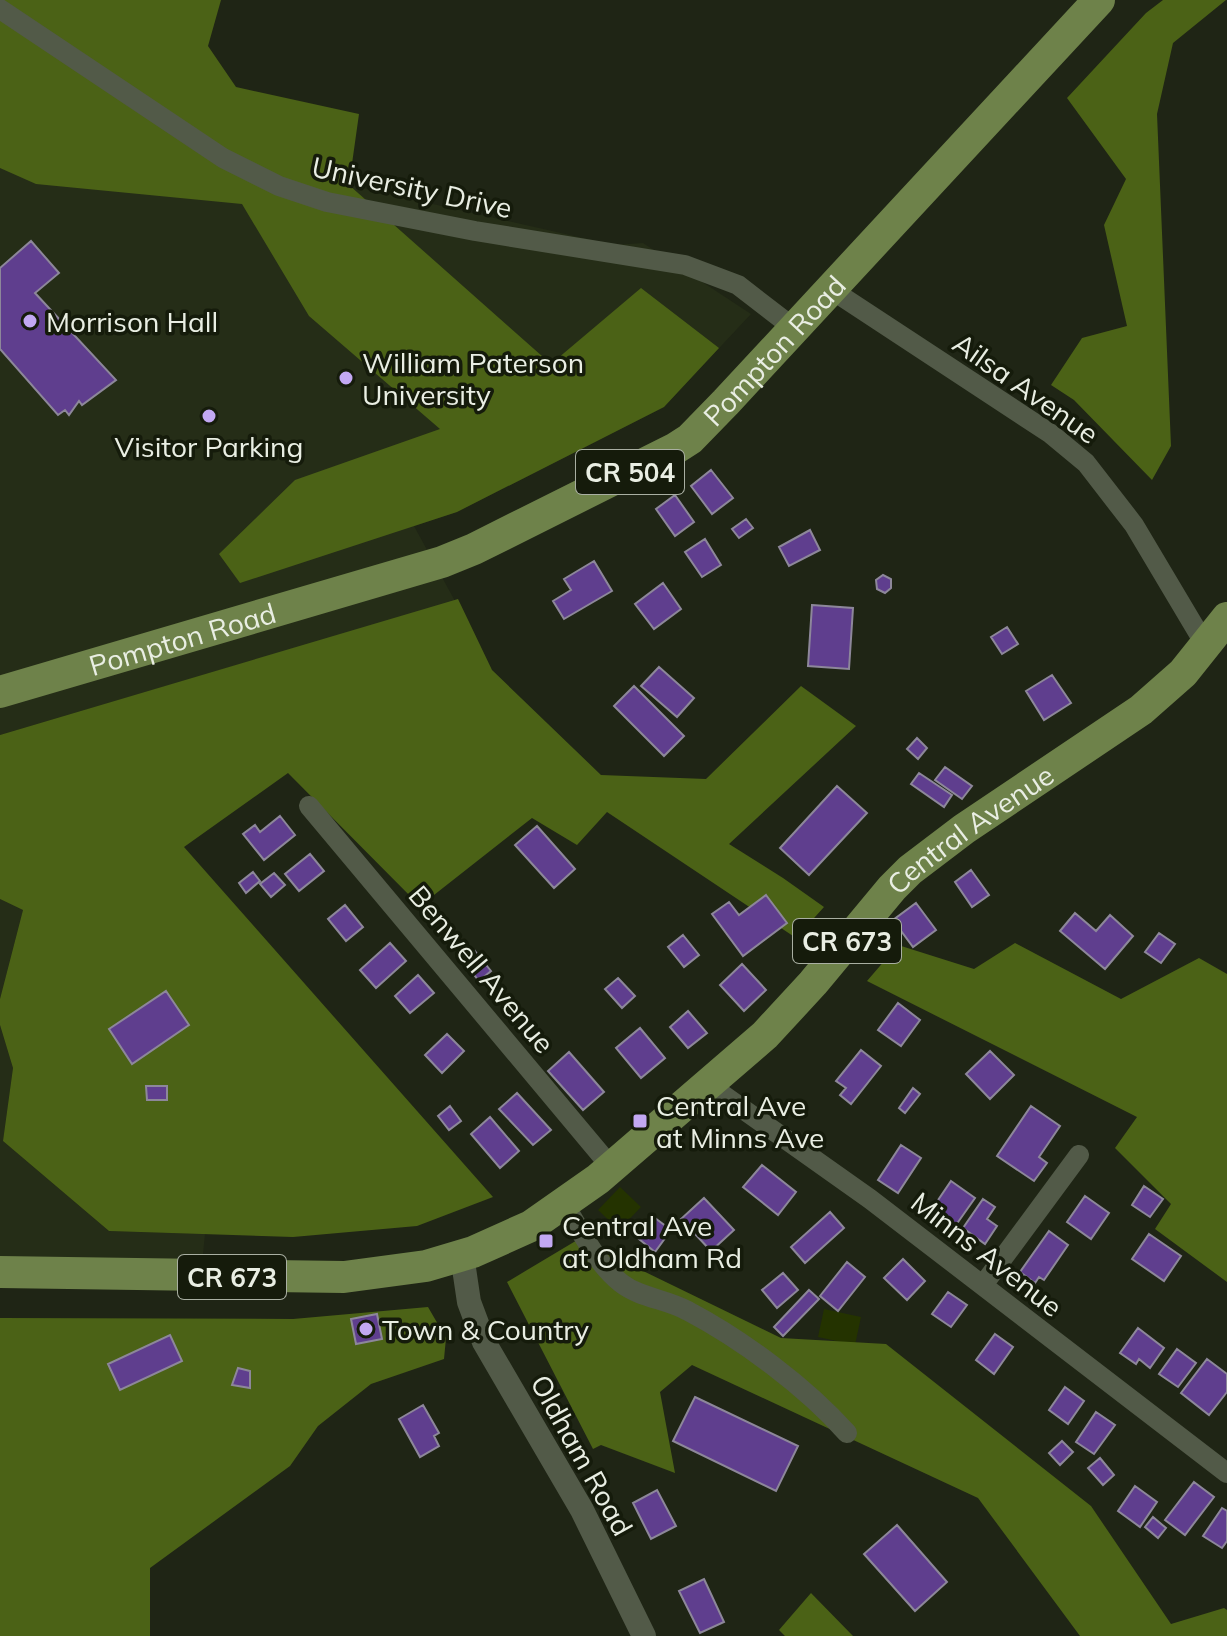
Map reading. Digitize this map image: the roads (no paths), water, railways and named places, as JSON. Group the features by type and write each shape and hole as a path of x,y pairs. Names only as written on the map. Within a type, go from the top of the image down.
{"main road":[{"name":"Pompton Road","path":"0,692 442,562 646,464 690,439 1099,0"},
{"name":"Central Avenue","path":"462,1255 521,1230 564,1204 612,1168 709,1085 790,1009 910,870 964,829 1141,710 1183,673 1227,618"},
{"name":"CR 673","path":"0,1272 344,1277 389,1273 462,1255"}],"street":[{"name":"University Drive","path":"0,9 223,158 279,186 327,202 429,222 685,265 738,285 795,329"},
{"name":"Ailsa Avenue","path":"832,290 1051,434 1086,463 1134,525 1206,646"},
{"name":"Benwell Avenue","path":"309,806 612,1168"},
{"name":"Minns Avenue","path":"709,1085 858,1190 1227,1473"},
{"path":"983,1285 1079,1155"},
{"path":"564,1204 604,1269 624,1286 707,1321 815,1401 847,1433"},
{"name":"Oldham Road","path":"462,1255 469,1302 484,1342 582,1510 644,1636"}],"place":[{"name":"Morrison Hall","path":"30,321"},
{"name":"William Paterson University","path":"346,378"},
{"name":"Visitor Parking","path":"209,416"},
{"name":"Central Ave at Minns Ave","path":"640,1121"},
{"name":"Central Ave at Oldham Rd","path":"546,1241"},
{"name":"Town & Country","path":"366,1329"}]}
